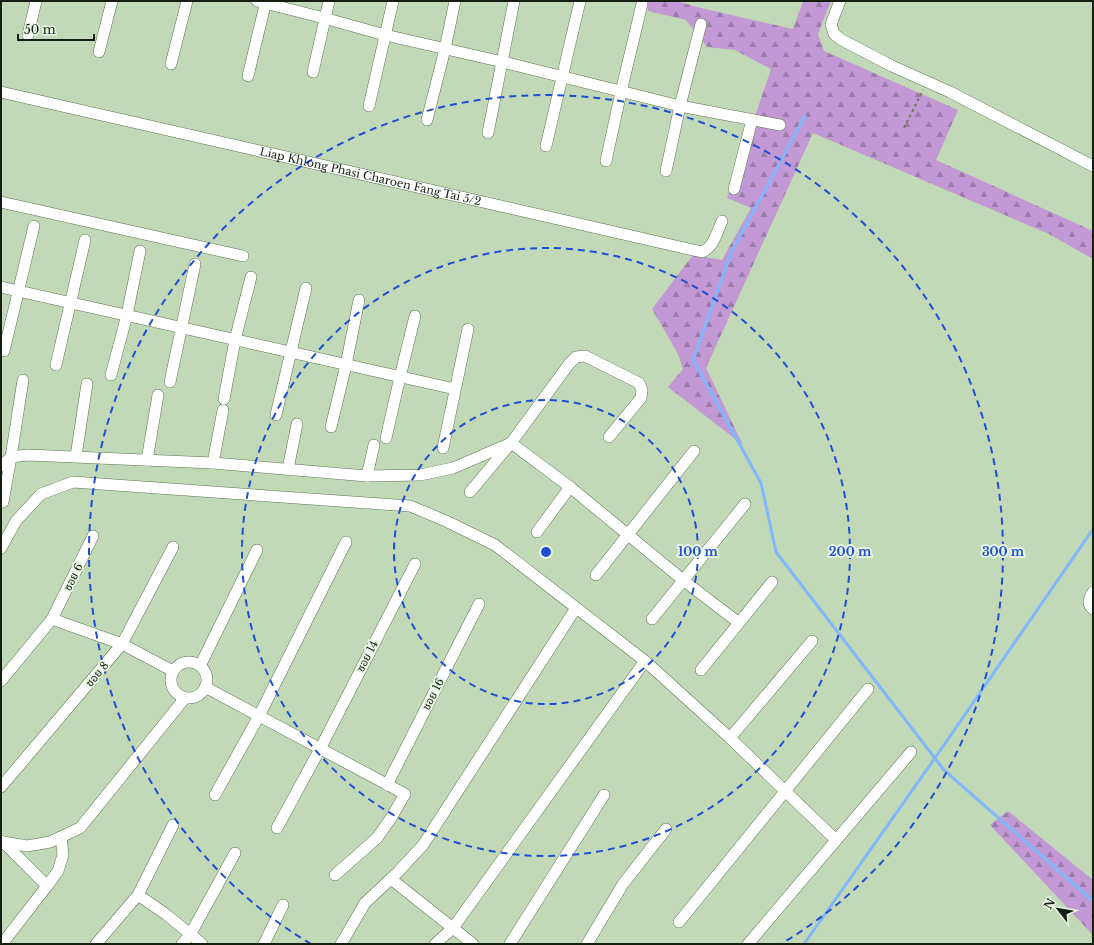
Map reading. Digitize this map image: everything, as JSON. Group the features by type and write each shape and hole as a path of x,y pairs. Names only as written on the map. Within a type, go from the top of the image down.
{"street":[{"path":"28,35 36,1"},
{"path":"98,52 112,1"},
{"path":"171,64 188,1"},
{"path":"313,72 328,1"},
{"path":"369,106 393,1"},
{"path":"427,120 445,49 455,1"},
{"path":"488,133 514,1"},
{"path":"546,146 580,1"},
{"path":"840,1 831,24 834,34 842,40 892,66 950,92 1093,166"},
{"path":"248,76 263,2 385,35 503,62 621,92 680,106 780,125"},
{"path":"606,161 642,4"},
{"path":"666,171 680,106 701,24"},
{"name":"Liap Khlong Phasi Charoen Fang Tai 5/2","path":"1,92 702,252 712,243 722,221"},
{"path":"734,189 752,120"},
{"path":"1,202 242,256"},
{"path":"4,351 34,226"},
{"path":"56,365 85,240"},
{"path":"111,375 127,315 140,251"},
{"path":"170,382 195,264"},
{"path":"213,463 235,340 250,277"},
{"path":"1,287 455,389"},
{"path":"276,415 306,288"},
{"path":"331,427 346,365 359,300"},
{"path":"386,438 415,316"},
{"path":"442,448 468,329"},
{"path":"470,492 511,443 569,364 576,358 585,356 639,383 642,390 641,398 609,438"},
{"path":"3,502 23,380"},
{"path":"76,456 87,384"},
{"path":"147,460 158,395"},
{"path":"288,469 297,424"},
{"path":"1,466 11,457 28,455 76,456 213,463 367,476 420,475 453,468 511,443"},
{"path":"511,443 570,487 628,536 739,623"},
{"path":"367,476 374,445"},
{"path":"596,575 694,451"},
{"path":"1,548 16,521 41,494 73,482 410,506 495,545 645,661 730,738 836,840"},
{"path":"537,532 570,487"},
{"path":"652,619 745,504"},
{"name":"ซอย 6","path":"1,680 52,619 93,536"},
{"path":"215,795 259,716 346,542"},
{"name":"ซอย 8","path":"1,787 122,644 173,547"},
{"path":"200,666 257,550"},
{"name":"ซอย 14","path":"277,828 320,749 415,564"},
{"path":"701,670 772,582"},
{"path":"1093,592 1088,603 1093,609"},
{"name":"ซอย 16","path":"387,784 479,604"},
{"path":"341,944 365,903 391,879 423,845 576,608"},
{"path":"52,619 122,644 173,671"},
{"path":"730,738 812,641"},
{"path":"435,944 453,928 645,661"},
{"path":"182,663 194,663 200,666 205,672 207,679 206,687 201,694 195,697 185,698 178,695 173,690 171,684 173,671 182,663"},
{"path":"206,687 405,794 377,838 334,875"},
{"path":"679,922 786,792 868,689"},
{"path":"2,842 27,846 50,842 80,828 185,698"},
{"path":"748,944 911,752"},
{"path":"510,944 604,795"},
{"path":"96,944 138,895 173,825"},
{"path":"587,944 623,884 666,829"},
{"path":"2,944 58,871 63,855 61,836"},
{"path":"2,842 47,886"},
{"path":"182,944 190,935 234,853"},
{"path":"391,879 473,944"},
{"path":"138,895 167,915 202,944"},
{"path":"264,944 283,905"}],"path":[{"path":"904,128 927,82"}],"green space":[{"path":"648,1 676,1 793,29 803,1 831,1 818,34 824,51 958,110 936,160 1093,231 1093,259 1049,234 813,133 706,368 743,445 668,387 683,369 678,354 652,309 693,255 722,260 751,208 727,198 771,69 735,50 707,47 686,20 648,11"},
{"path":"1008,811 1093,880 1093,943 1091,933 990,825"}],"waterway":[{"path":"805,116 731,253 693,360 761,483 776,552 944,770 1093,901"},
{"path":"804,944 935,758 1093,529"}]}
